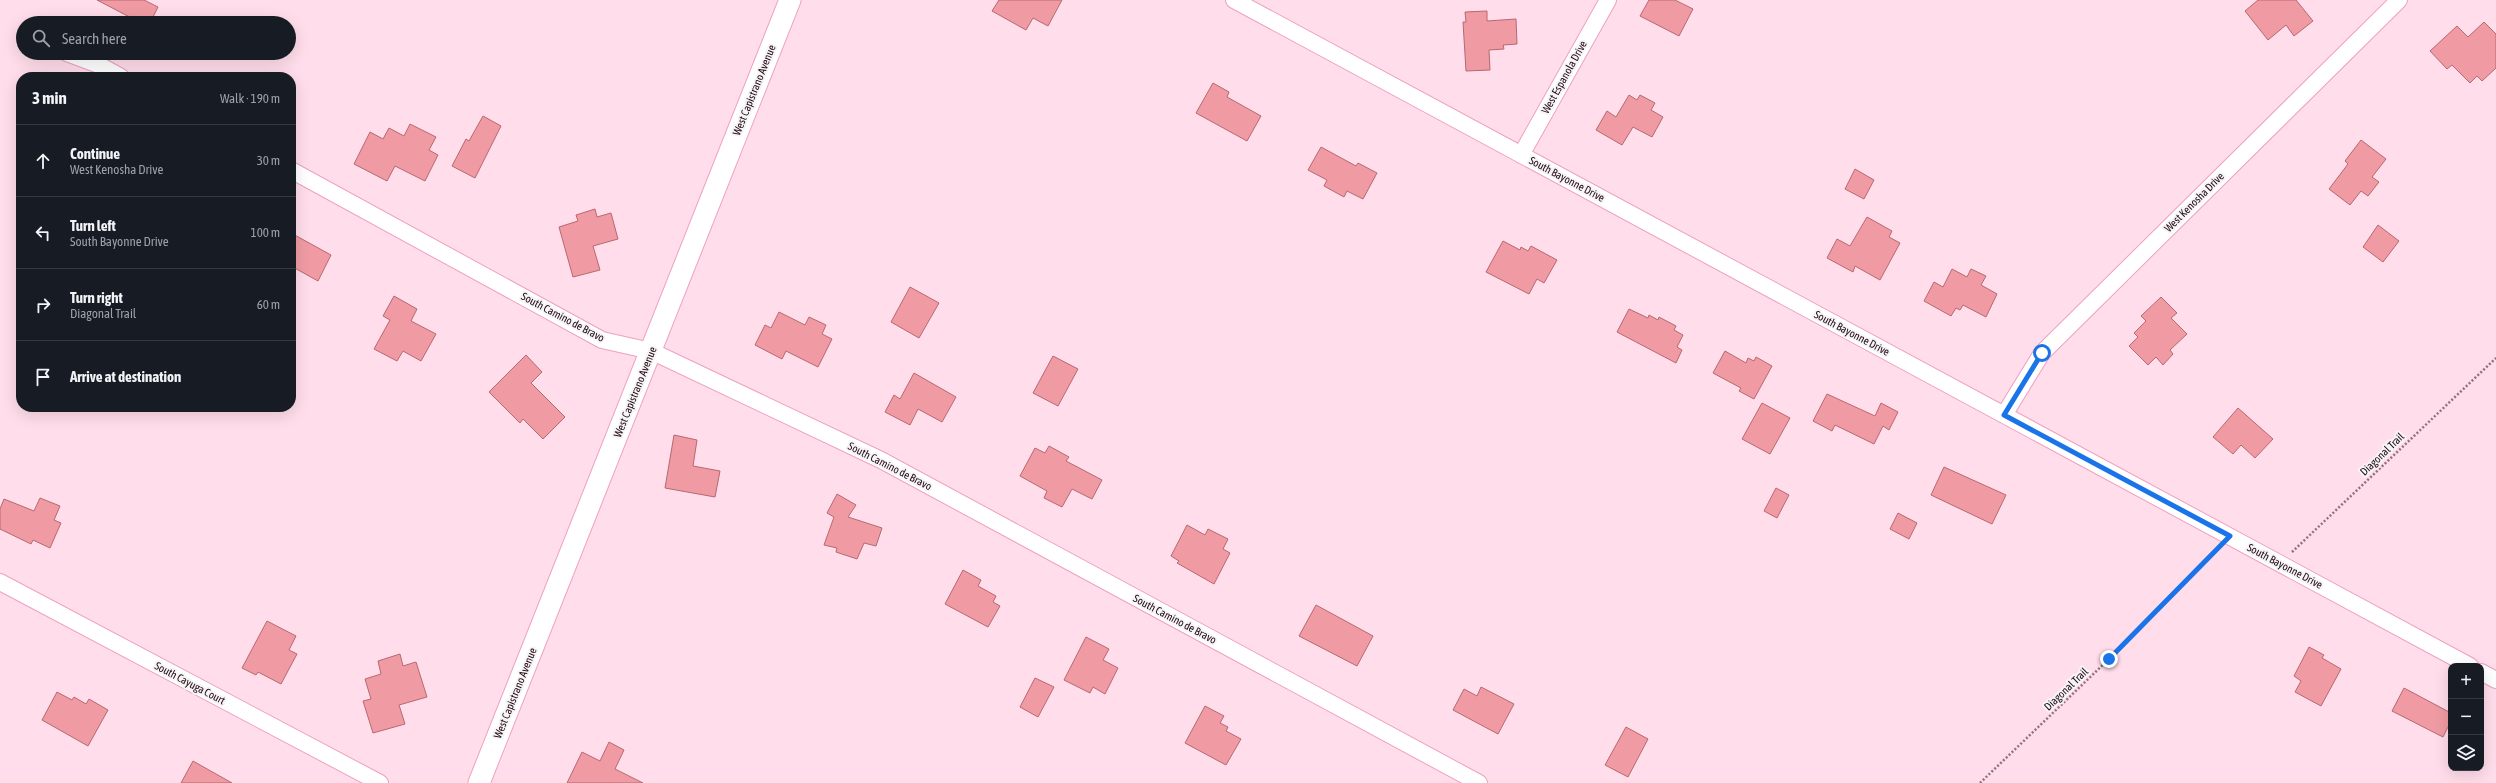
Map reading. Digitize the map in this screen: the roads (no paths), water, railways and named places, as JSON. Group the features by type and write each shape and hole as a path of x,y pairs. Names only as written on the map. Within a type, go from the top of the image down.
{"street":[{"name":"West Capistrano Avenue","path":"479,783 790,0"},
{"name":"South Bayonne Drive","path":"1234,0 2464,663"},
{"name":"West Espanola Drive","path":"1521,155 1608,0"},
{"name":"West Kenosha Drive","path":"2004,415 2042,353 2399,0"},
{"path":"86,60 112,72"},
{"name":"South Camino de Bravo","path":"296,173 602,340 651,351 881,460 1480,783"},
{"name":"South Cayuga Court","path":"0,582 380,783"},
{"path":"2484,674 2496,680"}]}
